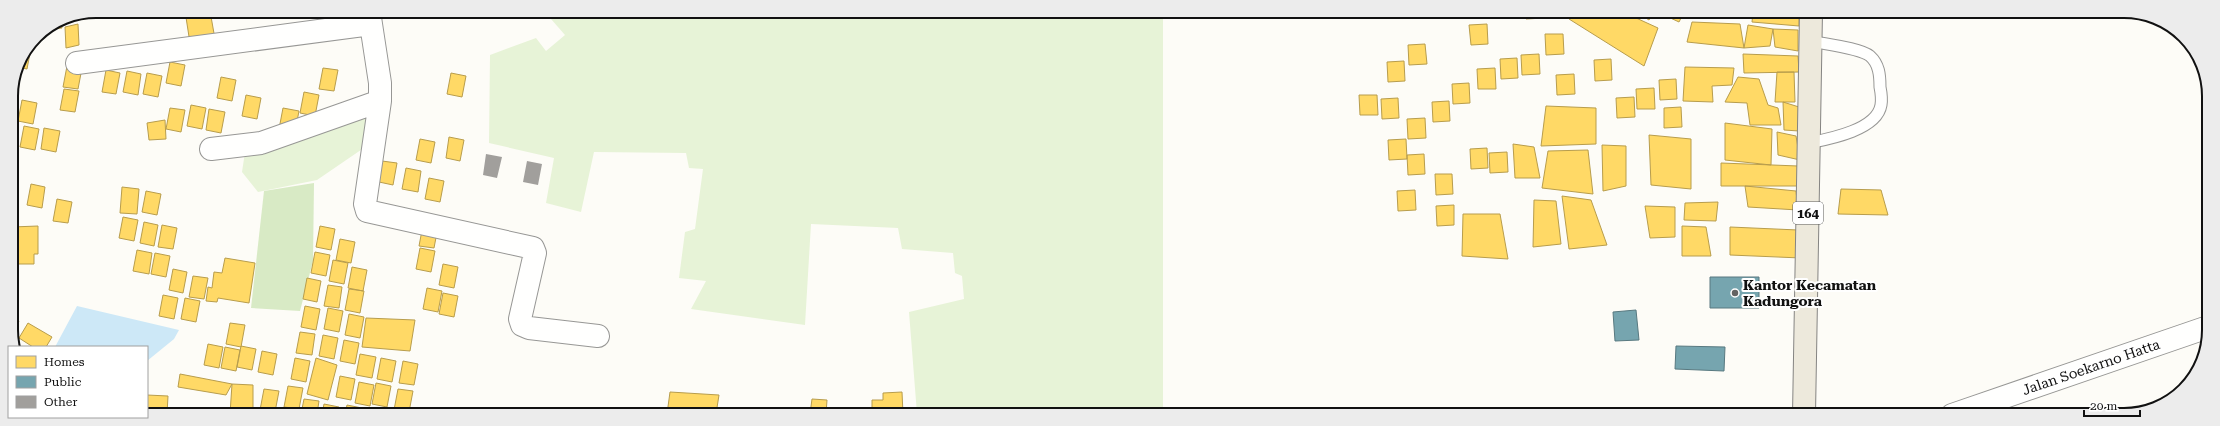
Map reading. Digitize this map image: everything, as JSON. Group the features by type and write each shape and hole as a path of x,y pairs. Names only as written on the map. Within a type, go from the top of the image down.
{"main road":[{"name":"164","path":"1804,408 1812,18"}],"street":[{"path":"77,63 370,18 380,83 380,101 365,204 367,211 533,248 535,253 520,318 522,325 529,328 598,336"},
{"path":"211,149 261,143 380,101"},
{"name":"Jalan Soekarno Hatta","path":"1972,408 2202,329"}],"lane":[{"path":"1809,143 1837,137 1862,128 1874,117 1881,106 1878,66 1869,55 1844,47 1811,41"}],"green space":[{"path":"550,18 1163,18 1163,408 917,408 909,312 964,299 962,276 955,273 953,253 902,249 898,228 811,224 805,325 691,309 706,281 679,278 685,232 695,229 703,169 689,168 686,153 594,152 581,212 546,203 554,158 489,143 490,55 536,38 546,51 565,35"},
{"path":"376,106 374,141 317,180 258,192 242,172 245,152"},
{"path":"314,183 313,261 300,311 251,308 264,191"}],"water":[{"path":"77,306 179,330 174,339 148,360 148,346 56,346"}],"building: Homes":[{"path":"186,18 211,18 215,39 190,43"},
{"path":"1636,18 1658,28 1644,66 1569,19"},
{"path":"1670,18 1681,18 1679,22"},
{"path":"1752,18 1799,18 1799,26 1752,22"},
{"path":"1692,22 1740,24 1744,48 1687,42"},
{"path":"78,24 79,45 66,48 65,27"},
{"path":"1487,24 1488,44 1471,45 1469,25"},
{"path":"1748,25 1773,29 1770,46 1744,48"},
{"path":"1773,29 1798,30 1798,51 1775,47"},
{"path":"1545,34 1563,34 1564,54 1546,55"},
{"path":"1425,44 1427,64 1409,65 1408,45"},
{"path":"1539,54 1540,74 1522,75 1521,55"},
{"path":"1743,54 1798,56 1799,72 1744,73"},
{"path":"30,55 27,69 23,68"},
{"path":"1517,58 1518,78 1501,79 1500,59"},
{"path":"1611,59 1612,80 1595,81 1594,60"},
{"path":"1404,61 1405,81 1388,82 1387,62"},
{"path":"170,62 185,65 181,86 166,83"},
{"path":"67,66 82,68 78,89 63,87"},
{"path":"1685,67 1734,68 1732,85 1712,86 1713,102 1683,101"},
{"path":"323,68 338,70 334,91 319,89"},
{"path":"1495,68 1496,89 1478,89 1477,69"},
{"path":"106,70 120,73 116,94 102,92"},
{"path":"127,71 141,74 138,95 123,92"},
{"path":"1777,72 1794,72 1795,102 1775,102"},
{"path":"147,73 162,76 158,97 143,94"},
{"path":"451,73 466,76 462,97 447,94"},
{"path":"1574,74 1575,94 1557,95 1556,75"},
{"path":"221,77 236,80 232,101 217,98"},
{"path":"1738,77 1759,79 1768,105 1778,108 1781,125 1750,125 1747,103 1725,102"},
{"path":"1676,79 1677,99 1660,100 1659,80"},
{"path":"1469,83 1470,103 1453,104 1452,84"},
{"path":"1654,88 1655,109 1637,109 1636,89"},
{"path":"64,89 79,91 75,112 60,110"},
{"path":"304,92 319,95 315,116 300,113"},
{"path":"246,95 261,98 257,119 242,116"},
{"path":"1359,95 1377,95 1378,115 1360,115"},
{"path":"1634,97 1635,117 1617,118 1616,98"},
{"path":"1398,98 1399,118 1382,119 1381,99"},
{"path":"22,100 37,103 33,124 18,121"},
{"path":"1449,101 1450,121 1433,122 1432,102"},
{"path":"1783,102 1799,107 1799,131 1784,130"},
{"path":"191,105 206,108 202,129 187,126"},
{"path":"1546,106 1596,108 1596,144 1541,146"},
{"path":"1681,107 1682,127 1664,128 1664,108"},
{"path":"170,108 185,110 181,132 166,129"},
{"path":"283,108 299,111 295,132 279,129"},
{"path":"209,109 225,112 221,133 206,130"},
{"path":"1425,118 1426,138 1408,139 1407,119"},
{"path":"165,120 166,139 149,140 147,123"},
{"path":"1725,123 1772,129 1771,165 1725,160"},
{"path":"24,126 39,129 35,150 20,147"},
{"path":"44,128 60,131 56,152 41,149"},
{"path":"1777,132 1796,136 1800,160 1778,155"},
{"path":"1649,135 1691,139 1691,189 1651,185"},
{"path":"449,137 464,140 460,161 446,158"},
{"path":"420,139 435,142 431,163 416,160"},
{"path":"1406,139 1407,159 1389,160 1388,140"},
{"path":"1513,144 1534,147 1540,178 1515,178"},
{"path":"1602,145 1626,146 1626,186 1603,191"},
{"path":"1487,148 1488,168 1471,169 1470,149"},
{"path":"1588,150 1593,194 1542,188 1548,151"},
{"path":"1507,152 1508,172 1490,173 1489,153"},
{"path":"1424,154 1425,174 1408,175 1407,155"},
{"path":"382,161 397,163 393,185 379,182"},
{"path":"1721,163 1798,166 1798,186 1721,186"},
{"path":"406,168 421,171 418,192 402,189"},
{"path":"1435,174 1452,174 1453,194 1436,195"},
{"path":"429,178 444,181 440,202 425,199"},
{"path":"31,184 45,187 42,208 27,205"},
{"path":"1745,186 1796,191 1798,210 1748,207"},
{"path":"122,187 139,189 137,214 120,213"},
{"path":"1841,189 1881,190 1888,215 1838,214"},
{"path":"1415,190 1416,210 1398,211 1397,191"},
{"path":"146,191 161,194 157,215 142,212"},
{"path":"1562,196 1591,200 1607,245 1569,249"},
{"path":"57,199 72,202 68,223 53,221"},
{"path":"1534,200 1556,201 1561,244 1533,247"},
{"path":"1718,202 1716,221 1684,220 1685,203"},
{"path":"1454,205 1454,225 1437,226 1436,206"},
{"path":"1645,206 1675,207 1675,237 1650,238"},
{"path":"1463,214 1500,214 1508,259 1462,256"},
{"path":"123,217 138,220 134,241 119,238"},
{"path":"144,222 158,225 154,246 140,243"},
{"path":"162,225 177,228 173,249 158,247"},
{"path":"423,225 438,227 434,248 419,246"},
{"path":"38,226 38,254 34,254 34,264 18,264 18,227"},
{"path":"320,226 335,229 331,250 316,247"},
{"path":"1682,226 1706,227 1711,256 1682,256"},
{"path":"1730,227 1798,230 1801,258 1730,255"},
{"path":"340,239 355,242 351,263 336,260"},
{"path":"420,248 435,251 431,272 416,269"},
{"path":"137,250 152,253 149,274 133,271"},
{"path":"315,252 330,255 326,276 311,273"},
{"path":"155,253 170,256 166,277 151,274"},
{"path":"225,258 255,263 249,303 218,298 217,302 206,301 208,287 212,288 214,272 222,273"},
{"path":"333,260 348,263 344,284 329,281"},
{"path":"443,264 458,267 454,288 439,285"},
{"path":"352,267 367,270 363,291 348,288"},
{"path":"173,269 187,272 183,293 169,290"},
{"path":"193,276 208,278 204,299 189,297"},
{"path":"307,278 321,281 317,302 303,299"},
{"path":"328,285 342,287 339,308 324,306"},
{"path":"427,288 442,291 438,312 423,309"},
{"path":"349,289 364,291 360,313 345,310"},
{"path":"443,293 458,296 454,317 439,314"},
{"path":"163,295 178,298 174,319 159,316"},
{"path":"185,298 200,301 196,322 181,319"},
{"path":"305,306 320,309 316,330 301,327"},
{"path":"328,308 343,311 339,332 324,329"},
{"path":"349,314 364,317 360,338 345,335"},
{"path":"366,318 415,320 410,351 362,347"},
{"path":"28,323 52,337 47,346 31,346 19,338"},
{"path":"230,323 245,325 241,347 226,344"},
{"path":"300,332 315,334 312,355 296,353"},
{"path":"323,335 338,338 334,359 319,356"},
{"path":"344,340 359,343 355,364 340,361"},
{"path":"208,344 223,347 219,368 204,365"},
{"path":"241,346 256,349 252,370 237,367"},
{"path":"225,347 240,350 236,371 221,368"},
{"path":"262,351 277,354 273,375 258,372"},
{"path":"360,354 376,357 372,378 356,375"},
{"path":"295,358 310,361 306,382 291,379"},
{"path":"316,358 337,365 328,400 307,394"},
{"path":"381,358 396,361 392,382 377,379"},
{"path":"403,361 418,364 414,385 399,383"},
{"path":"180,374 232,384 226,395 178,387"},
{"path":"340,376 355,379 351,400 336,397"},
{"path":"359,382 374,385 370,406 355,403"},
{"path":"376,383 391,386 387,407 372,404"},
{"path":"232,384 253,385 253,408 230,408"},
{"path":"288,386 303,388 299,408 284,407"},
{"path":"264,389 279,391 276,408 260,408"},
{"path":"398,389 413,391 410,408 394,408"},
{"path":"670,392 719,395 717,408 668,408"},
{"path":"902,392 903,408 872,408 872,400 883,400 883,393"},
{"path":"148,395 168,396 167,408 148,408"},
{"path":"304,399 319,401 318,408 302,408"},
{"path":"812,399 827,400 826,408 811,408"},
{"path":"324,404 339,407 339,408 323,408"},
{"path":"347,405 362,408 346,408"}],"building: Public":[{"name":"Kantor Kecamatan Kadungora","path":"1710,277 1759,277 1759,308 1710,308"},
{"path":"1636,310 1639,340 1615,341 1613,312"},
{"name":"Kantor Kecamatan Kadungora","path":"1676,346 1725,347 1724,371 1675,369"}],"building: Other":[{"path":"486,154 502,157 497,178 483,175"},
{"path":"527,161 542,164 538,185 523,182"}],"place":[{"name":"Kantor Kecamatan Kadungora","path":"1735,293"}]}
